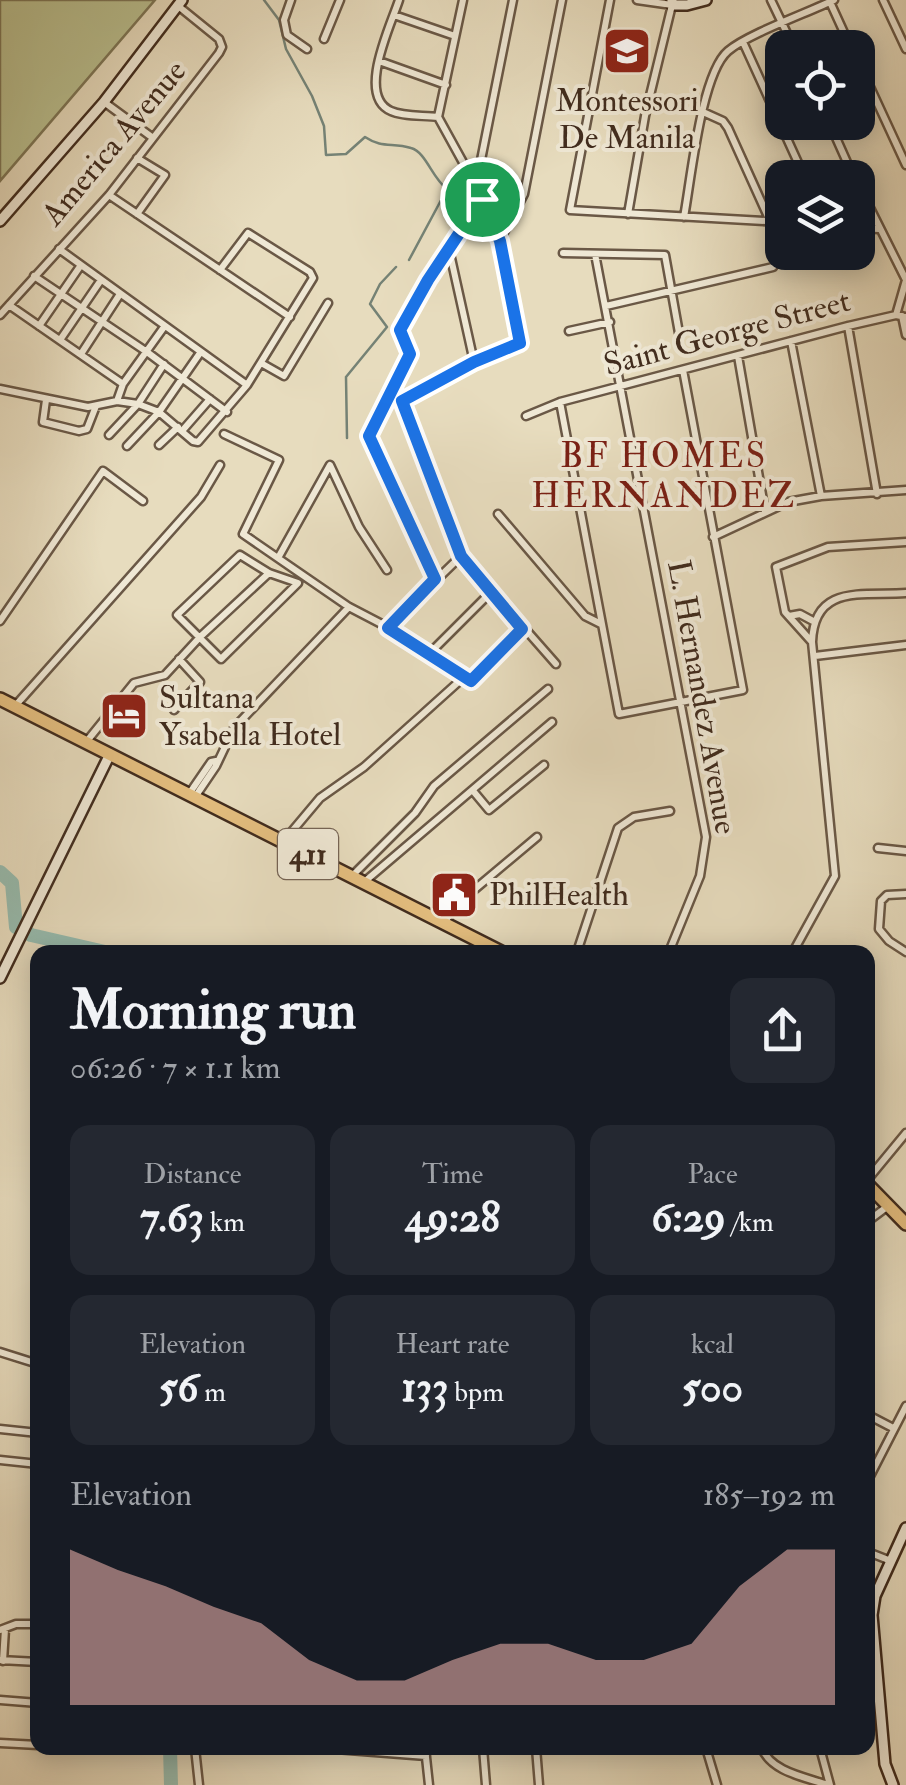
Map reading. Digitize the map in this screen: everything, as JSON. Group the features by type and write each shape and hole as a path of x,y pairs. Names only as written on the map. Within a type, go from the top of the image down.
{"highway":[{"name":"411","path":"0,699 443,922 475,945"},
{"path":"875,1190 906,1224"}],"street":[{"path":"291,0 284,20 287,35 307,49"},
{"path":"324,40 340,0"},
{"path":"399,0 374,84 382,104 398,112 438,117"},
{"path":"389,399 402,401 474,362 520,343 500,241 476,186 438,117 463,0"},
{"path":"476,186 513,0"},
{"path":"500,241 524,194 562,0"},
{"path":"610,0 570,210 765,221"},
{"path":"636,0 700,1"},
{"path":"772,0 786,30"},
{"path":"884,0 906,49"},
{"path":"684,216 703,112 716,66 730,49 832,1 844,30"},
{"path":"628,214 645,116 672,2"},
{"path":"0,220 104,102 180,3"},
{"name":"America Avenue","path":"0,315 109,195 222,47 219,39 180,3"},
{"path":"394,15 455,36"},
{"path":"743,42 797,160"},
{"path":"379,61 446,84"},
{"path":"875,98 906,165"},
{"path":"104,102 153,138"},
{"path":"703,112 723,121 728,128 765,210"},
{"path":"137,158 164,175 137,214"},
{"path":"109,195 290,317"},
{"path":"435,579 369,436 410,354 400,330 482,199"},
{"path":"875,221 906,280 901,316 906,336"},
{"path":"875,230 879,230"},
{"path":"0,389 88,407 117,401 138,404 159,412 197,442 247,385 312,280 310,272 248,233 220,270"},
{"path":"448,248 474,362"},
{"path":"58,249 247,385"},
{"path":"563,253 665,255 679,333"},
{"name":"L. Hernandez Avenue","path":"595,254 706,838 696,889 672,945"},
{"path":"38,326 81,266"},
{"path":"606,306 765,269"},
{"path":"34,276 102,320 227,412"},
{"path":"60,340 100,280"},
{"path":"81,354 120,294"},
{"path":"261,363 284,376 328,303"},
{"path":"9,304 123,384"},
{"name":"Saint George Street","path":"526,416 620,386 848,326 901,316"},
{"path":"570,331 610,322"},
{"path":"848,326 877,494"},
{"path":"117,401 123,384 164,327"},
{"path":"791,342 821,496"},
{"path":"127,446 159,412 200,353"},
{"path":"738,356 764,512"},
{"path":"109,435 138,404 164,364"},
{"path":"560,402 619,714 743,690 682,370"},
{"path":"46,400 43,422 78,431 87,428 96,405"},
{"path":"160,446 210,400"},
{"path":"402,401 461,556 556,664"},
{"path":"224,434 279,460 243,534 349,607 468,679"},
{"path":"278,558 330,465 359,527 387,570"},
{"path":"15,706 201,497 220,466"},
{"path":"0,620 103,471 142,501"},
{"path":"712,536 788,502 906,490"},
{"path":"498,514 585,616 600,624"},
{"path":"812,642 785,612 773,566 828,547 906,542"},
{"path":"240,555 270,573 298,583 221,659 200,637 177,615 240,555"},
{"path":"388,628 461,556"},
{"path":"86,742 134,683 165,675 270,573"},
{"path":"430,654 492,590"},
{"path":"798,945 835,876 813,621 818,611 841,597 906,593"},
{"path":"192,796 234,728 349,607"},
{"path":"789,616 800,614 813,621"},
{"path":"284,842 320,798 364,767 522,629"},
{"path":"815,656 906,645"},
{"path":"174,710 200,682 179,659"},
{"path":"357,880 434,786 548,689"},
{"path":"357,880 474,792 552,722"},
{"path":"0,978 110,754"},
{"path":"474,792 488,810 544,765"},
{"path":"579,945 618,828 634,817 670,812"},
{"path":"443,922 462,900 537,836"},
{"path":"878,848 906,851"},
{"path":"906,894 887,895 882,900 879,930 906,952"},
{"path":"875,1173 906,1133"},
{"path":"875,1216 888,1206"},
{"path":"0,1352 30,1361"},
{"path":"875,1465 906,1406"},
{"path":"875,1419 893,1428"},
{"path":"0,1430 30,1432"},
{"path":"0,1460 30,1463"},
{"path":"875,1600 906,1528"},
{"path":"875,1555 891,1562"},
{"path":"30,1624 2,1629 2,1661 30,1662"},
{"path":"0,1700 30,1702"},
{"path":"875,1706 885,1764 893,1785"},
{"path":"0,1744 30,1746"},
{"path":"196,1755 199,1785"},
{"path":"426,1755 428,1785"},
{"path":"484,1755 486,1785"},
{"path":"537,1755 539,1785"},
{"path":"708,1755 717,1785"},
{"path":"765,1755 779,1768 829,1785"},
{"path":"822,1755 829,1785"}],"green space":[{"path":"0,0 155,0 0,181"}],"waterway":[{"path":"264,0 279,20 286,49 312,96 324,126 326,155 346,154 365,137 377,143 411,148 447,189 409,260"},
{"path":"347,438 346,377 387,327 370,304 380,284 396,267"},
{"path":"0,872 12,883 16,927 31,935 75,945"},
{"path":"170,1755 171,1785"}],"place":[{"name":"Montessori De Manila","path":"627,51"},
{"name":"Sultana Ysabella Hotel","path":"124,716"},
{"name":"PhilHealth","path":"454,895"}],"district":[{"name":"BF HOMES HERNANDEZ","path":"664,476"}],"route":[{"path":"482,199 500,241 520,343 474,362 402,401 461,556 522,629 471,681 388,628 435,579 369,436 410,354 400,330 482,199"}]}
